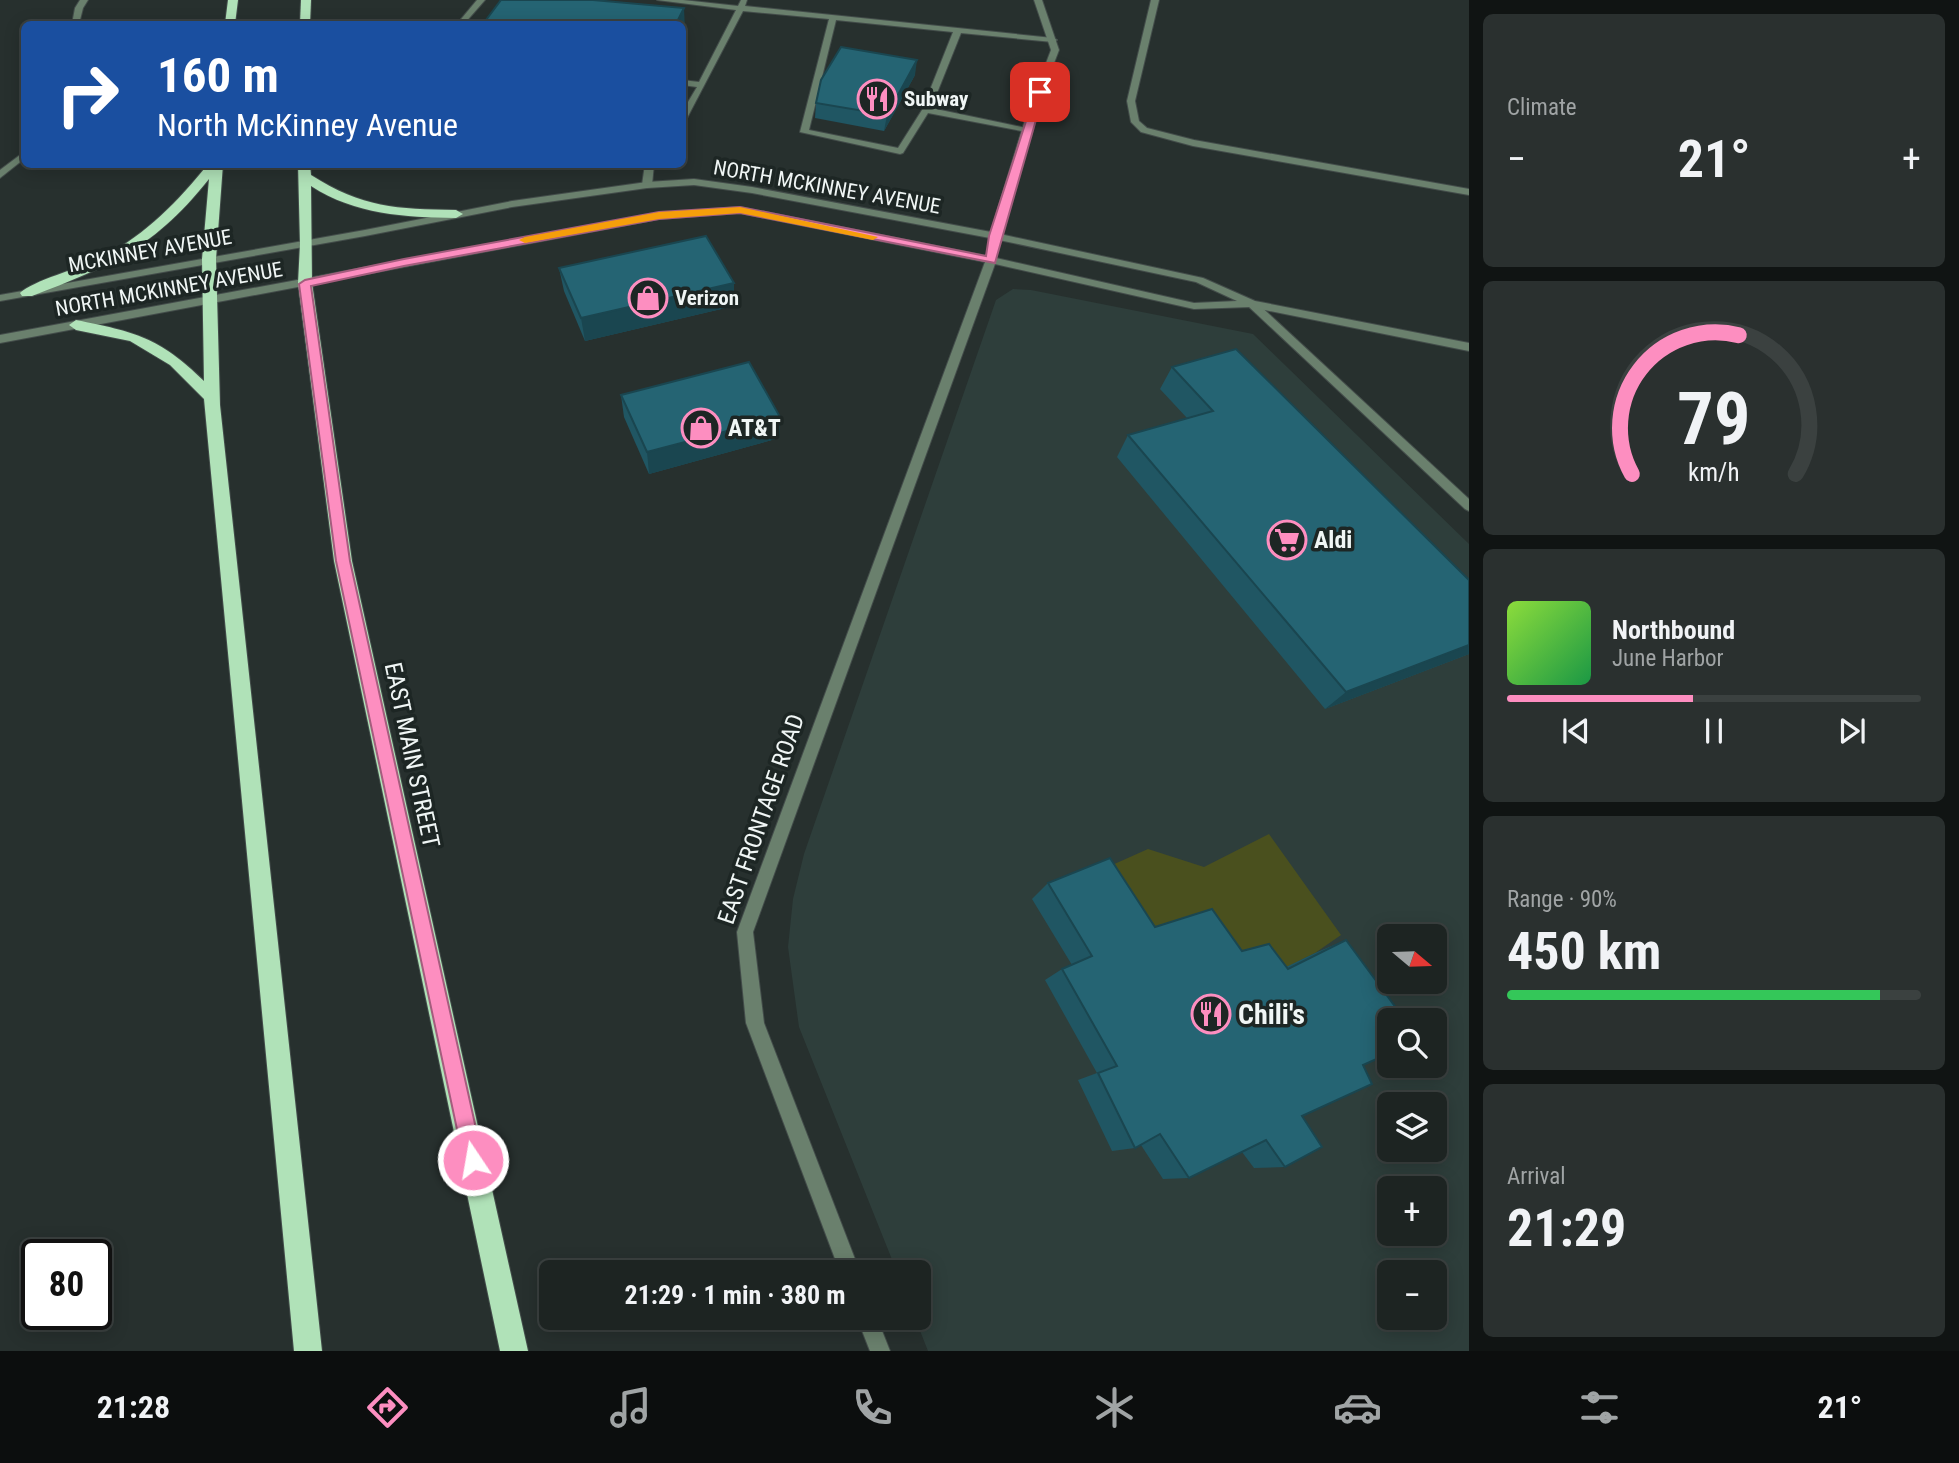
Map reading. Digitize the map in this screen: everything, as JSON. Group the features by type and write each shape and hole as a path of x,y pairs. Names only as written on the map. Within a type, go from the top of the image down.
{"highway":[{"path":"230,21 233,0"},
{"path":"305,21 306,0"},
{"path":"27,293 103,262 141,240 192,194 213,168"},
{"path":"216,168 209,259 212,398 308,1351"},
{"path":"304,170 332,195 357,206 386,212 456,215"},
{"name":"EAST MAIN STREET","path":"304,170 307,244 305,284 343,561 514,1351"},
{"path":"76,325 134,337 175,361 212,398"}],"street":[{"path":"76,21 79,8 85,0"},
{"path":"463,21 481,0"},
{"path":"662,0 743,4 833,17 1053,40 1038,0"},
{"path":"1156,0 1131,101 1135,122 1144,130 1193,144 1469,192"},
{"path":"686,113 743,4"},
{"path":"833,17 804,132 900,151 926,110 958,30"},
{"name":"EAST FRONTAGE ROAD","path":"845,1260 755,1023 745,932 991,260 995,236 1027,129 1055,50 1053,40"},
{"path":"686,83 702,85"},
{"path":"926,110 1027,129"},
{"path":"0,175 21,158"},
{"path":"647,185 649,168"},
{"name":"NORTH MCKINNEY AVENUE","path":"307,244 512,204 647,185 694,182 752,190 995,236 1199,280 1252,304"},
{"name":"NORTH MCKINNEY AVENUE","path":"0,339 659,216 740,210 991,260 1194,306 1252,304 1469,346"},
{"name":"MCKINNEY AVENUE","path":"0,298 209,259 307,244"},
{"path":"1252,304 1469,506"},
{"path":"872,1330 880,1351"}],"shaded area":[{"path":"1013,289 1031,290 1253,334 1469,544 1469,1351 928,1351 920,1330 931,1330 931,1260 892,1260 799,1027 788,947 793,899 804,854 996,300"}],"green space":[{"path":"1269,834 1341,935 1315,953 1259,981 1134,941 1092,874 1148,849 1204,867"}],"building":[{"path":"501,0 593,0 684,8 678,21 485,21"},
{"path":"841,47 917,60 887,115 816,103 821,80"},
{"path":"706,236 734,283 581,318 559,268"},
{"name":"Aldi","path":"1236,349 1469,580 1469,645 1346,692 1128,435 1213,411 1172,367"},
{"path":"749,362 780,417 647,452 621,395"},
{"name":"Chili's","path":"1110,858 1155,927 1212,909 1242,951 1269,944 1288,969 1346,940 1377,982 1377,994 1386,994 1396,1008 1377,1008 1377,1059 1363,1065 1372,1084 1302,1116 1322,1147 1285,1167 1266,1140 1189,1178 1160,1134 1135,1148 1098,1073 1117,1066 1062,969 1092,956 1048,883"}],"slow traffic":[{"path":"525,240 659,216 740,210 873,237"}],"place":[{"name":"Subway","path":"877,99"},
{"name":"Verizon","path":"648,298"},
{"name":"AT&T","path":"701,428"},
{"name":"Aldi","path":"1287,540"},
{"name":"Chili's","path":"1211,1014"}],"route":[{"path":"473,1160 343,561 305,284 404,262 659,216 740,210 991,260 995,236 1031,113 1040,92"}]}
